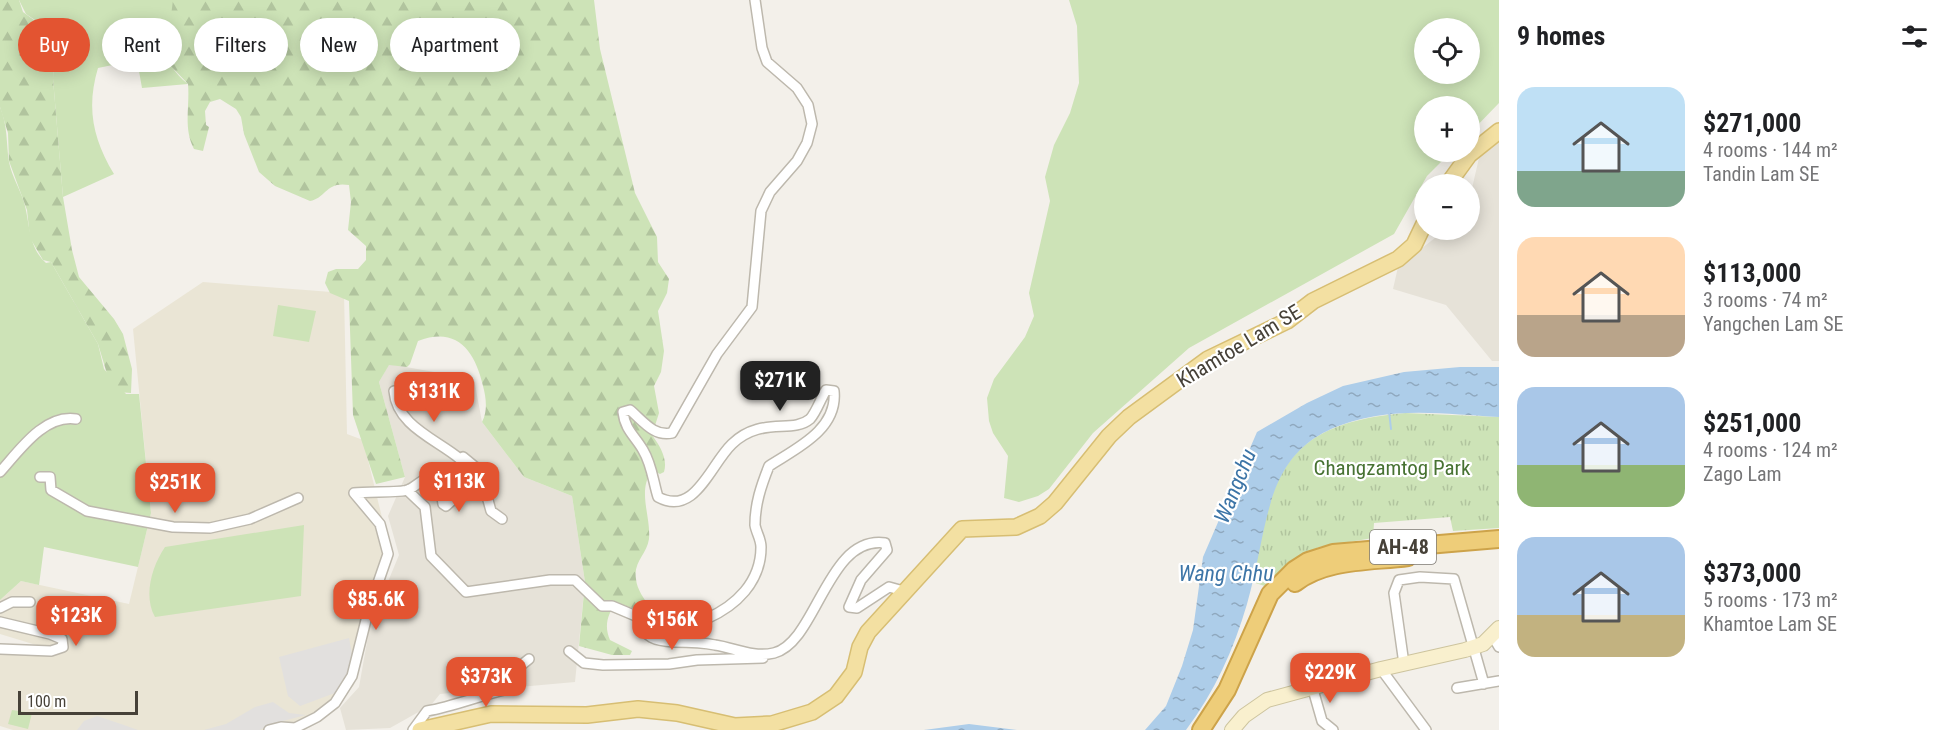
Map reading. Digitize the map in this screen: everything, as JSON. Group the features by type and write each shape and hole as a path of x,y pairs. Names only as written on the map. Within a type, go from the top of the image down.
{"highway":[{"name":"AH-48","path":"1201,730 1227,690 1270,594 1301,566 1333,553 1499,539"},
{"name":"AH-48","path":"1213,730 1237,694 1272,611 1285,591 1299,580 1334,565 1499,549"}],"main road":[{"path":"1455,174 1469,155 1499,131"},
{"name":"Khamtoe Lam SE","path":"420,730 491,714 587,716 638,709 677,713 735,726 772,724 795,719 825,705 836,696 854,672 860,647 868,632 907,592 962,529 1016,527 1040,516 1055,503 1109,436 1129,417 1208,359 1287,321 1313,301 1398,259 1416,240"}],"street":[{"path":"407,490 425,507 431,556 463,590 478,592 498,586 575,580 594,601 602,606 612,606 657,623 697,623 720,613 754,581 761,545 755,528 757,504 769,466 797,451 820,429 831,415 834,391 826,390 811,418 796,426 761,427 747,432 726,450 694,493 682,502 670,503 658,497 652,470 643,449 624,424 623,412 630,410 653,430 663,435 672,434 682,421 717,354 752,306 761,211 770,192 797,161 807,143 812,124 808,105 797,88 767,62 760,40 755,0"},
{"path":"269,730 303,726 327,710 343,693 352,676 365,621 388,554 380,524 354,493 407,490 418,481 431,477 439,478 443,504 446,506 456,496 464,480 459,459 403,417 395,400 394,391 435,400"},
{"path":"0,472 46,425 64,417 76,419"},
{"path":"459,459 463,457 480,471 491,511 502,519"},
{"path":"45,477 51,490 87,511 173,527 210,528 250,519 298,498"},
{"path":"568,651 584,663 603,665 669,664 722,658 753,660 773,653 784,648 797,635 821,592 850,555 862,545 875,542 885,543 887,550 861,580 849,608 857,608 889,587 907,592"},
{"path":"1404,664 1394,593 1399,580 1420,576 1454,579 1484,684"},
{"path":"0,608 12,602 30,602"},
{"path":"643,619 642,628 647,635 658,641 695,642 727,647 741,652 773,653"},
{"path":"0,622 50,634 62,639 63,646 51,651 0,649"},
{"path":"1232,730 1244,716 1268,700 1381,669 1474,647 1497,637"},
{"path":"413,730 427,711 460,705 484,694 513,688 519,668 529,659"},
{"path":"1381,669 1426,730"},
{"path":"1457,688 1499,681"},
{"path":"1312,687 1322,721 1333,730"}],"shaded area":[{"path":"1499,142 1499,361 1492,361 1446,305 1393,289 1398,267 1432,240 1480,240 1480,174 1475,174 1480,157"},
{"path":"203,282 344,293 347,434 363,440 390,550 367,622 354,685 334,709 298,730 13,730 0,726 0,650 46,648 0,634 0,600 21,581 129,604 151,513 133,329"},
{"path":"389,364 474,379 482,422 524,477 572,496 585,582 575,682 440,694 431,705 390,728 346,730 340,708 359,687 370,625 399,555 388,516 405,477 379,382"},
{"path":"349,638 353,659 350,669 335,693 300,706 288,696 279,657"},
{"path":"273,702 289,713 306,715 275,723 260,730 204,730 226,724 255,707"},
{"path":"97,716 138,730 77,730 84,721"}],"green space":[{"path":"0,0 19,0 23,12 31,18 18,18 18,72 53,72 63,197 72,250 79,277 114,319 123,334 132,369 131,393 117,392 111,387 98,344 51,262 43,260 30,238 27,210 9,161 8,133 0,107"},
{"path":"19,0 173,0 172,18 102,18 102,67 98,68 94,83 92,110 101,148 114,174 63,197 53,72 90,72 90,18 32,18 26,14"},
{"path":"173,0 594,0 600,49 635,193 657,237 658,262 669,279 667,293 658,311 664,351 661,372 654,386 659,413 652,435 662,453 665,467 664,472 660,474 652,470 645,487 649,539 636,568 638,587 650,608 645,612 617,603 607,620 610,640 632,651 630,655 612,655 579,646 585,582 572,496 524,477 482,422 486,404 480,373 469,352 454,339 432,337 418,341 410,364 407,367 389,365 379,382 405,477 376,484 353,415 349,301 330,293 325,283 328,272 336,269 358,269 366,260 366,246 348,230 351,202 349,185 335,185 320,197 310,201 275,186 259,172 244,134 241,117 236,109 220,99 210,102 205,111 206,125 209,127 203,151 194,149 188,125 188,84 177,72 182,72 182,18 171,18"},
{"path":"1069,0 1499,0 1499,103 1480,123 1480,96 1414,96 1414,162 1441,162 1429,174 1414,174 1414,199 1394,234 1189,348 1093,433 1049,489 1038,496 1019,502 1004,498 1008,456 993,433 989,421 987,398 994,379 1025,337 1034,316 1029,293 1050,201 1045,177 1054,145 1070,113 1079,83 1077,26"},
{"path":"139,72 176,72 188,84 142,88"},
{"path":"0,107 6,128 10,167 24,202 30,234 36,250 46,263 51,262 98,344 104,369 126,394 139,394 151,513 138,567 44,547 39,585 21,581 0,600"},
{"path":"278,305 316,311 309,342 273,336"},
{"name":"Changzamtog Park","path":"1405,413 1499,417 1499,528 1453,531 1450,517 1374,523 1373,538 1319,547 1295,559 1268,587 1252,582 1267,511 1277,484 1290,461 1308,443 1332,429 1364,419"},
{"path":"304,525 301,596 155,617 151,609 149,591 156,563 165,547"},
{"path":"12,710 32,713 28,729 8,724"}],"water":[{"name":"Wang Chhu","path":"1460,367 1499,367 1499,417 1422,413 1376,416 1338,426 1311,441 1291,460 1278,483 1269,510 1242,621 1214,686 1186,730 1145,730 1166,706 1182,666 1193,630 1203,557 1257,432 1307,403 1343,386 1404,372"},
{"path":"969,724 1017,730 924,730"}],"waterway":[{"path":"1389,411 1391,429"}],"water label":[{"name":"Wangchu","path":"1235,486"}]}
